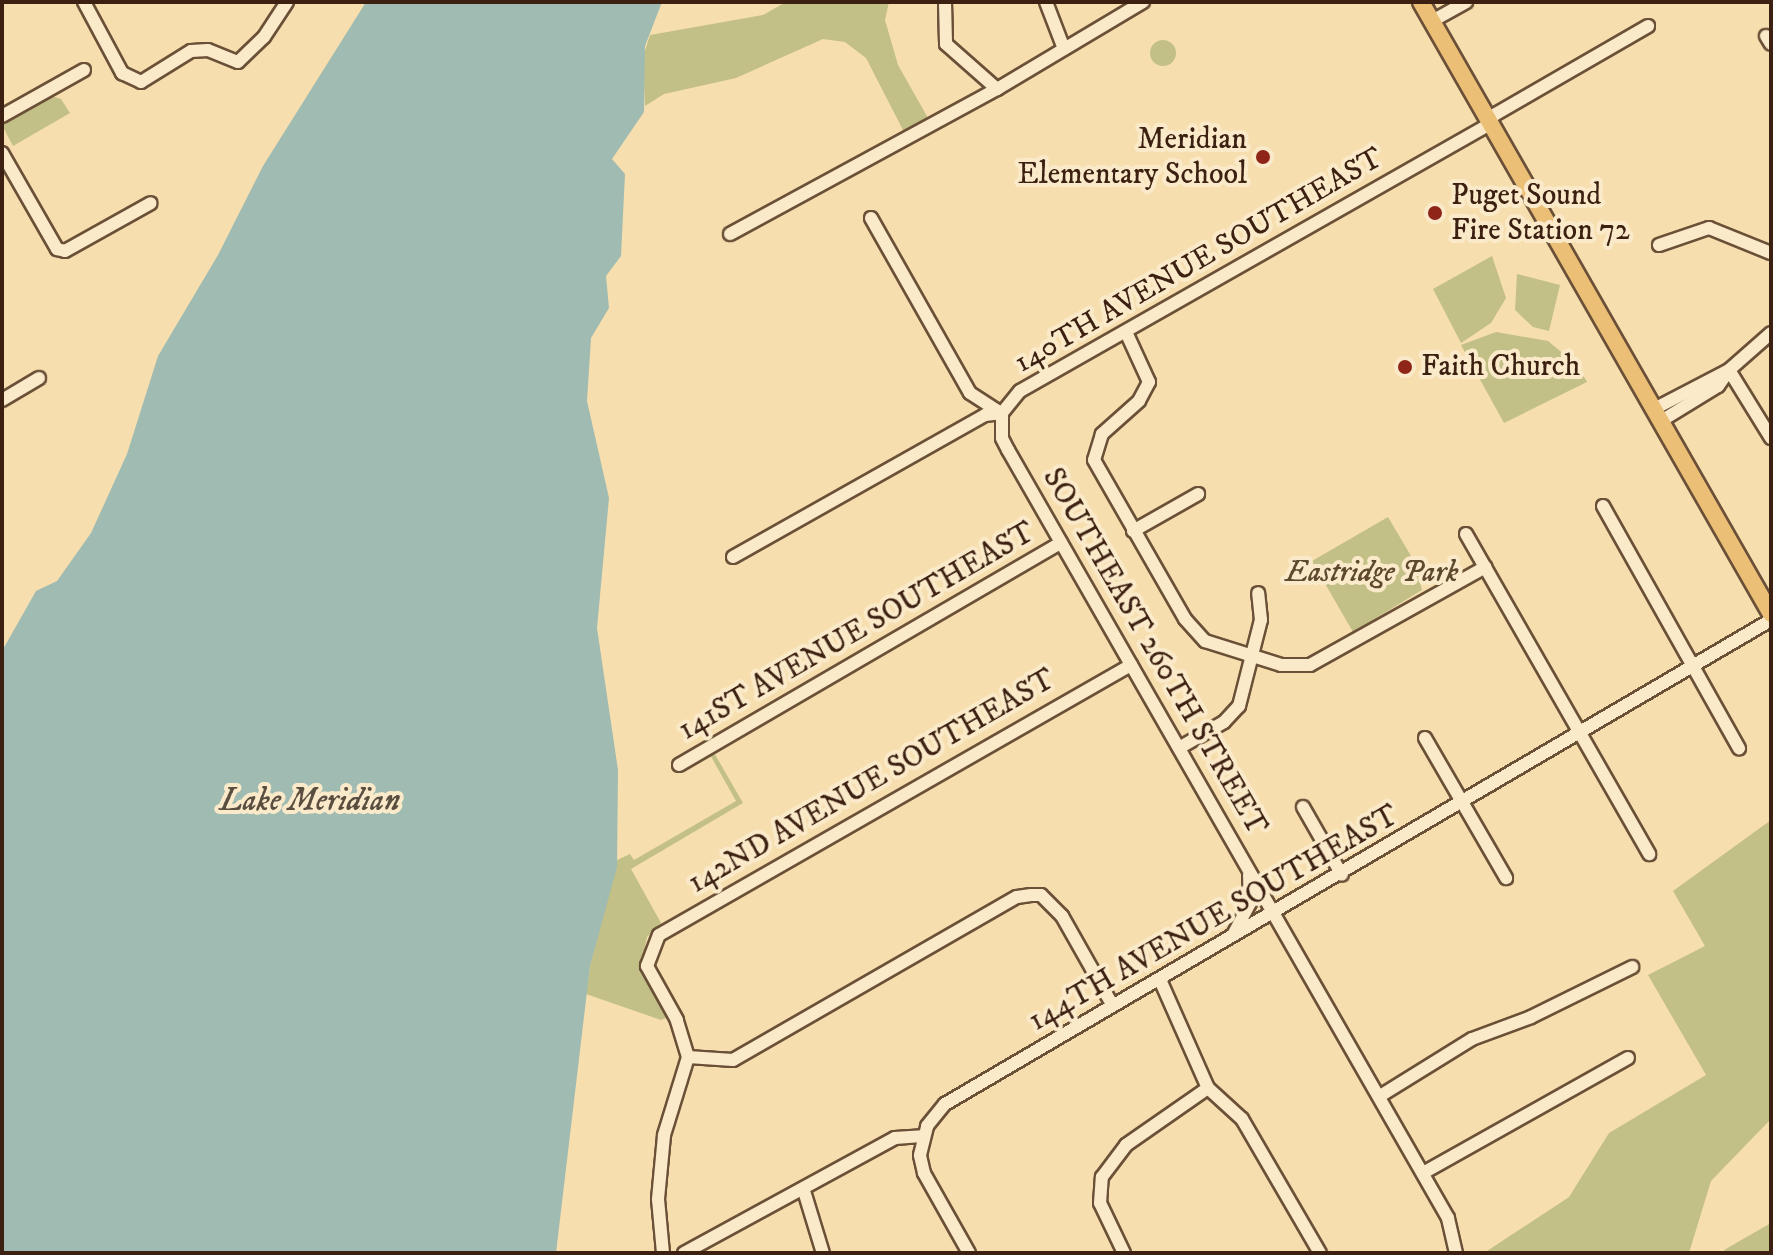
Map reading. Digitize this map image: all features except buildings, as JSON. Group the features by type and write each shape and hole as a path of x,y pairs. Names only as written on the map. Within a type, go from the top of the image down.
{"main road":[{"path":"1421,2 1488,125 1771,617"}],"street":[{"path":"84,2 122,73 134,82 161,74 191,51 208,50 238,62 264,37 287,2"},
{"path":"945,2 941,28 946,44 997,89"},
{"path":"1046,2 1064,49"},
{"path":"730,234 997,89 1143,2"},
{"path":"1432,21 1466,2"},
{"name":"140TH AVENUE SOUTHEAST","path":"733,557 985,415 1002,413 1020,391 1488,125 1494,115 1648,26"},
{"path":"2,116 84,70"},
{"path":"2,153 57,249 74,248 151,203"},
{"path":"871,218 970,393 1002,413"},
{"path":"1659,245 1709,228 1771,253"},
{"path":"1126,332 1149,382 1139,401 1094,447 1099,473 1194,632 1205,641 1291,666 1321,661 1485,567"},
{"path":"1657,415 1718,386 1729,370 1771,333"},
{"path":"1729,370 1771,438"},
{"path":"2,400 39,378"},
{"name":"SOUTHEAST 260TH STREET","path":"1002,413 1002,438 1423,1173 1448,1218 1456,1251"},
{"path":"1133,531 1198,494"},
{"path":"1603,506 1739,748"},
{"path":"1466,534 1649,854"},
{"name":"141ST AVENUE SOUTHEAST","path":"679,765 1061,543"},
{"path":"1179,748 1233,715 1245,694 1261,620 1258,593"},
{"name":"144TH AVENUE SOUTHEAST","path":"922,1136 945,1104 1463,805 1694,668 1771,617"},
{"name":"142ND AVENUE SOUTHEAST","path":"688,1057 677,1020 649,973 648,954 667,929 1131,665"},
{"path":"1425,738 1506,878"},
{"path":"1303,807 1342,875"},
{"path":"1224,945 1244,921 1250,903 1246,864"},
{"path":"663,1253 658,1199 664,1135 688,1057 733,1060 1017,897 1041,895 1062,916 1113,1006"},
{"path":"1380,1096 1472,1039 1531,1017 1632,967"},
{"path":"1161,982 1208,1088 1242,1119 1320,1253"},
{"path":"1423,1173 1628,1058"},
{"path":"1124,1253 1100,1203 1102,1177 1126,1145 1208,1088"},
{"path":"684,1253 804,1191 895,1138 922,1136 924,1173 969,1253"},
{"path":"804,1191 823,1253"}],"green space":[{"path":"786,2 889,2 885,20 898,65 928,118 904,132 866,58 845,42 823,39 736,78 664,94 645,106 643,57 650,35 763,15"},
{"path":"1163,40 1172,44 1176,53 1172,62 1163,66 1154,62 1150,53 1154,44"},
{"path":"51,96 61,99 70,113 13,146 2,125"},
{"path":"1492,256 1506,298 1491,323 1461,343 1433,289"},
{"path":"1517,274 1560,285 1549,331 1533,327 1515,310"},
{"path":"1496,332 1548,341 1577,365 1587,382 1504,423 1461,345"},
{"name":"Eastridge Park","path":"1388,517 1414,561 1422,590 1353,632 1312,561"},
{"path":"713,751 743,803 631,869 661,923 647,937 642,962 668,1017 661,1020 586,994 590,966 617,860 630,854 634,860 736,801 709,753"},
{"path":"1771,820 1771,1119 1711,1181 1689,1253 1484,1253 1569,1197 1609,1133 1706,1075 1648,975 1705,946 1673,891"},
{"path":"1771,1223 1771,1253 1726,1253 1724,1250"}],"water":[{"name":"Lake Meridian","path":"366,2 662,2 645,46 644,112 612,159 625,174 621,256 606,276 609,308 591,338 587,401 609,498 597,628 618,770 617,867 590,966 556,1253 2,1253 2,651 36,591 57,581 91,533 127,454 158,356 218,255 263,166"}],"place":[{"name":"Meridian Elementary School","path":"1263,157"},
{"name":"Puget Sound Fire Station 72","path":"1435,213"},
{"name":"Faith Church","path":"1405,367"}]}
